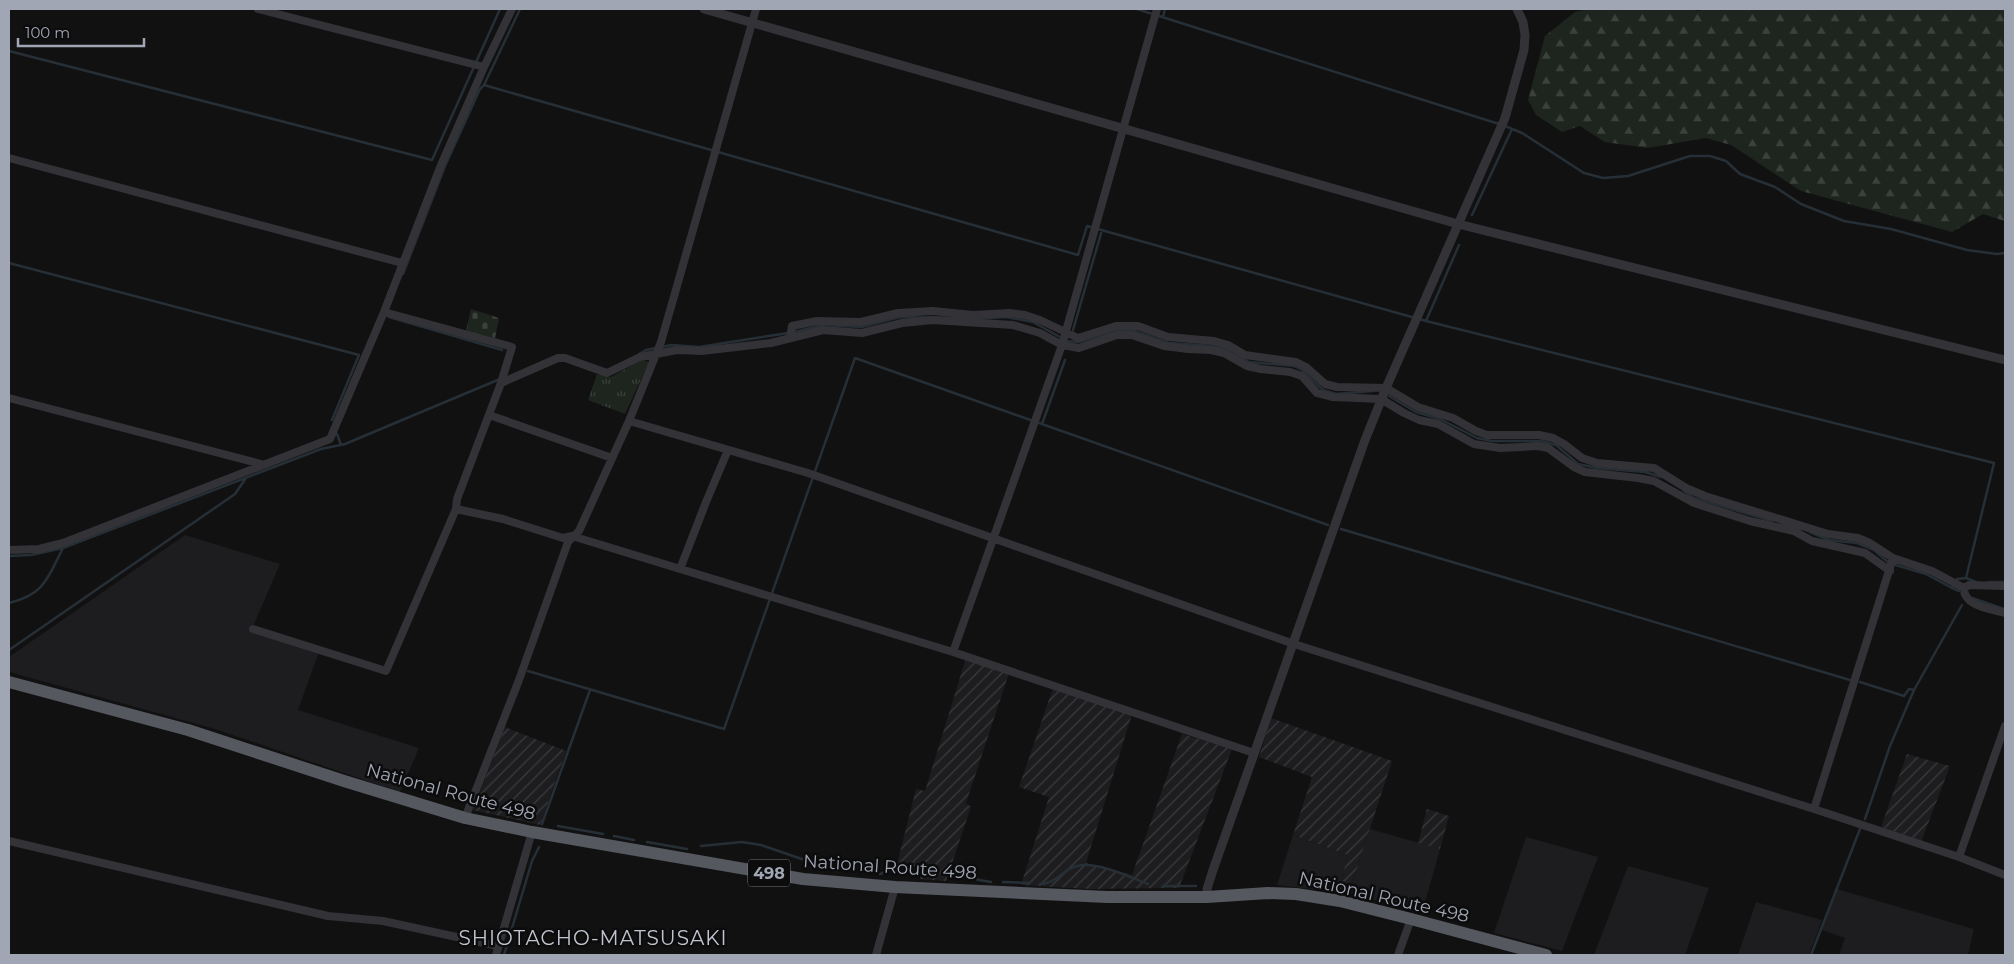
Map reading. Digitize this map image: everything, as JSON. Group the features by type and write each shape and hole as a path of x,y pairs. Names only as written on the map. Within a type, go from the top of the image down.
{"highway":[{"name":"National Route 498","path":"9,682 188,730 344,782 465,818 532,832 802,878 895,886 1089,896 1207,897 1268,893 1296,894 1340,901 1546,955"}],"street":[{"path":"258,9 484,67"},
{"path":"9,550 39,549 62,543 261,464 330,439 384,312 441,165 512,9"},
{"path":"704,9 1458,224 2005,360"},
{"path":"465,818 568,542 579,531 629,421 661,342 756,9"},
{"path":"953,652 1062,345 1156,9"},
{"path":"1207,897 1207,888 1213,870 1381,399 1505,118 1524,50 1525,35 1523,22 1517,9"},
{"path":"9,158 402,263"},
{"path":"790,338 792,326 817,321 861,322 898,313 933,311 1025,315 1040,320 1065,334 1078,338 1116,326 1138,326 1168,337 1228,345 1245,355 1296,362 1306,367 1325,384 1337,387 1386,388 1418,407 1444,415 1487,435 1539,435 1553,438 1582,458 1598,463 1654,468 1686,488 1705,496 1828,534 1858,538 1870,543 1893,558 1932,571 1958,585 1968,600 2005,613"},
{"path":"253,629 386,671 456,510 457,498 504,375 512,347 384,312"},
{"path":"501,383 558,358 565,358 607,373 640,357 677,350 702,351 790,338 823,330 862,333 902,322 933,320 1013,325 1040,334 1062,345 1079,348 1117,335 1132,336 1164,346 1218,351 1247,366 1290,372 1302,376 1317,393 1332,397 1381,399 1404,413 1419,420 1438,424 1474,444 1500,448 1538,446 1548,448 1574,467 1585,472 1654,481 1694,503 1750,521 1794,531 1812,541 1865,553 1890,571"},
{"path":"9,398 261,464"},
{"path":"489,415 612,458"},
{"path":"629,421 808,473 1294,644 1959,856 2005,875"},
{"path":"680,569 728,450"},
{"path":"456,510 503,519 563,538 572,536 776,598 953,652 1254,753"},
{"path":"1814,809 1893,558"},
{"path":"1958,585 2005,586"},
{"path":"1959,856 2005,726"},
{"path":"496,955 532,832"},
{"path":"9,841 328,916 383,921 498,946"},
{"path":"876,955 895,886"},
{"path":"1398,955 1411,919"}],"shaded area":[{"path":"185,535 280,564 251,631 319,652 298,710 419,748 400,792 215,729 9,672 9,657"},
{"path":"966,658 1009,673 966,803 971,807 946,881 920,879 921,864 897,864 916,789 925,791"},
{"path":"1053,688 1132,714 1086,863 1132,875 1182,734 1232,749 1179,888 1090,889 1021,885 1049,797 1019,787"},
{"path":"1271,718 1392,761 1349,893 1338,892 1348,855 1293,835 1312,777 1259,757"},
{"path":"505,727 566,751 540,825 473,810"},
{"path":"1907,754 1950,766 1921,842 1881,827"},
{"path":"1427,809 1449,816 1440,849 1418,843"},
{"path":"1370,829 1440,849 1422,913 1349,893"},
{"path":"1293,835 1348,855 1338,892 1277,885"},
{"path":"1526,837 1598,857 1562,951 1494,933"},
{"path":"1628,866 1709,888 1685,955 1594,955"},
{"path":"1837,889 1974,929 1968,955 1839,955 1845,938 1822,930"},
{"path":"1756,902 1822,920 1809,955 1738,955"}],"green space":[{"path":"1588,9 1689,9 1698,11 1705,9 2005,9 2005,221 1983,214 1952,232 1801,191 1731,145 1706,138 1647,148 1605,142 1580,126 1562,132 1536,115 1528,100 1545,36 1575,12"},
{"path":"471,309 499,318 495,338 466,331"},
{"path":"642,360 649,362 625,414 588,400 597,374 611,377"}],"waterway":[{"path":"9,51 432,160 500,9"},
{"path":"520,9 484,85 1078,255 1087,226 1426,321 1459,245"},
{"path":"1137,9 1499,124"},
{"path":"1163,17 1165,9"},
{"path":"403,274 445,166 480,89 484,85"},
{"path":"1505,126 1522,133 1584,173 1603,178 1628,176 1690,156 1710,156 1726,161 1740,174 1775,187 1801,204 1844,221 1891,229 1967,250 1997,254 2005,253"},
{"path":"1472,215 1512,129"},
{"path":"1073,330 1102,230"},
{"path":"9,263 359,355 332,420"},
{"path":"389,317 502,350"},
{"path":"794,332 823,325 862,327 900,317 956,318"},
{"path":"974,319 1006,317 1033,322 1067,341 1079,342 1116,331 1135,331 1169,343 1213,346 1226,349 1249,362 1294,366 1302,370 1323,390 1336,394 1373,391"},
{"path":"1426,321 1994,463 1966,578"},
{"path":"639,354 646,350 672,345 699,347 788,333"},
{"path":"528,671 724,729 855,358 1328,525"},
{"path":"1042,424 1065,360"},
{"path":"9,556 31,555 63,548 321,449 345,444 500,379"},
{"path":"1389,396 1416,412 1440,419 1477,438 1492,441 1541,441 1556,445 1578,464 1597,468 1645,472 1661,477"},
{"path":"337,434 341,445"},
{"path":"9,650 235,494 246,478"},
{"path":"1683,490 1694,498 1772,521"},
{"path":"1341,529 1850,680"},
{"path":"1810,532 1829,540 1857,543 1874,550 1889,563 1926,574 1952,588 1957,579 1966,578 1976,582"},
{"path":"9,603 30,595 44,584 63,548"},
{"path":"1989,582 2005,582"},
{"path":"1952,588 1959,591"},
{"path":"1972,598 2004,609"},
{"path":"1865,819 1890,746 1914,690 1962,605"},
{"path":"1860,682 1904,696 1909,689 1914,690"},
{"path":"542,824 590,690"},
{"path":"558,826 603,834"},
{"path":"1811,955 1860,829"},
{"path":"614,836 634,840"},
{"path":"647,842 687,849"},
{"path":"701,846 742,842 761,845 837,871"},
{"path":"504,955 532,861 539,847"},
{"path":"880,874 900,866 920,865"},
{"path":"1040,884 1051,882 1068,870 1085,865 1113,870 1148,884"},
{"path":"960,873 991,882"},
{"path":"1003,882 1028,883"},
{"path":"1163,886 1196,886"}],"district":[{"name":"SHIOTACHO-MATSUSAKI","path":"593,938"}]}
